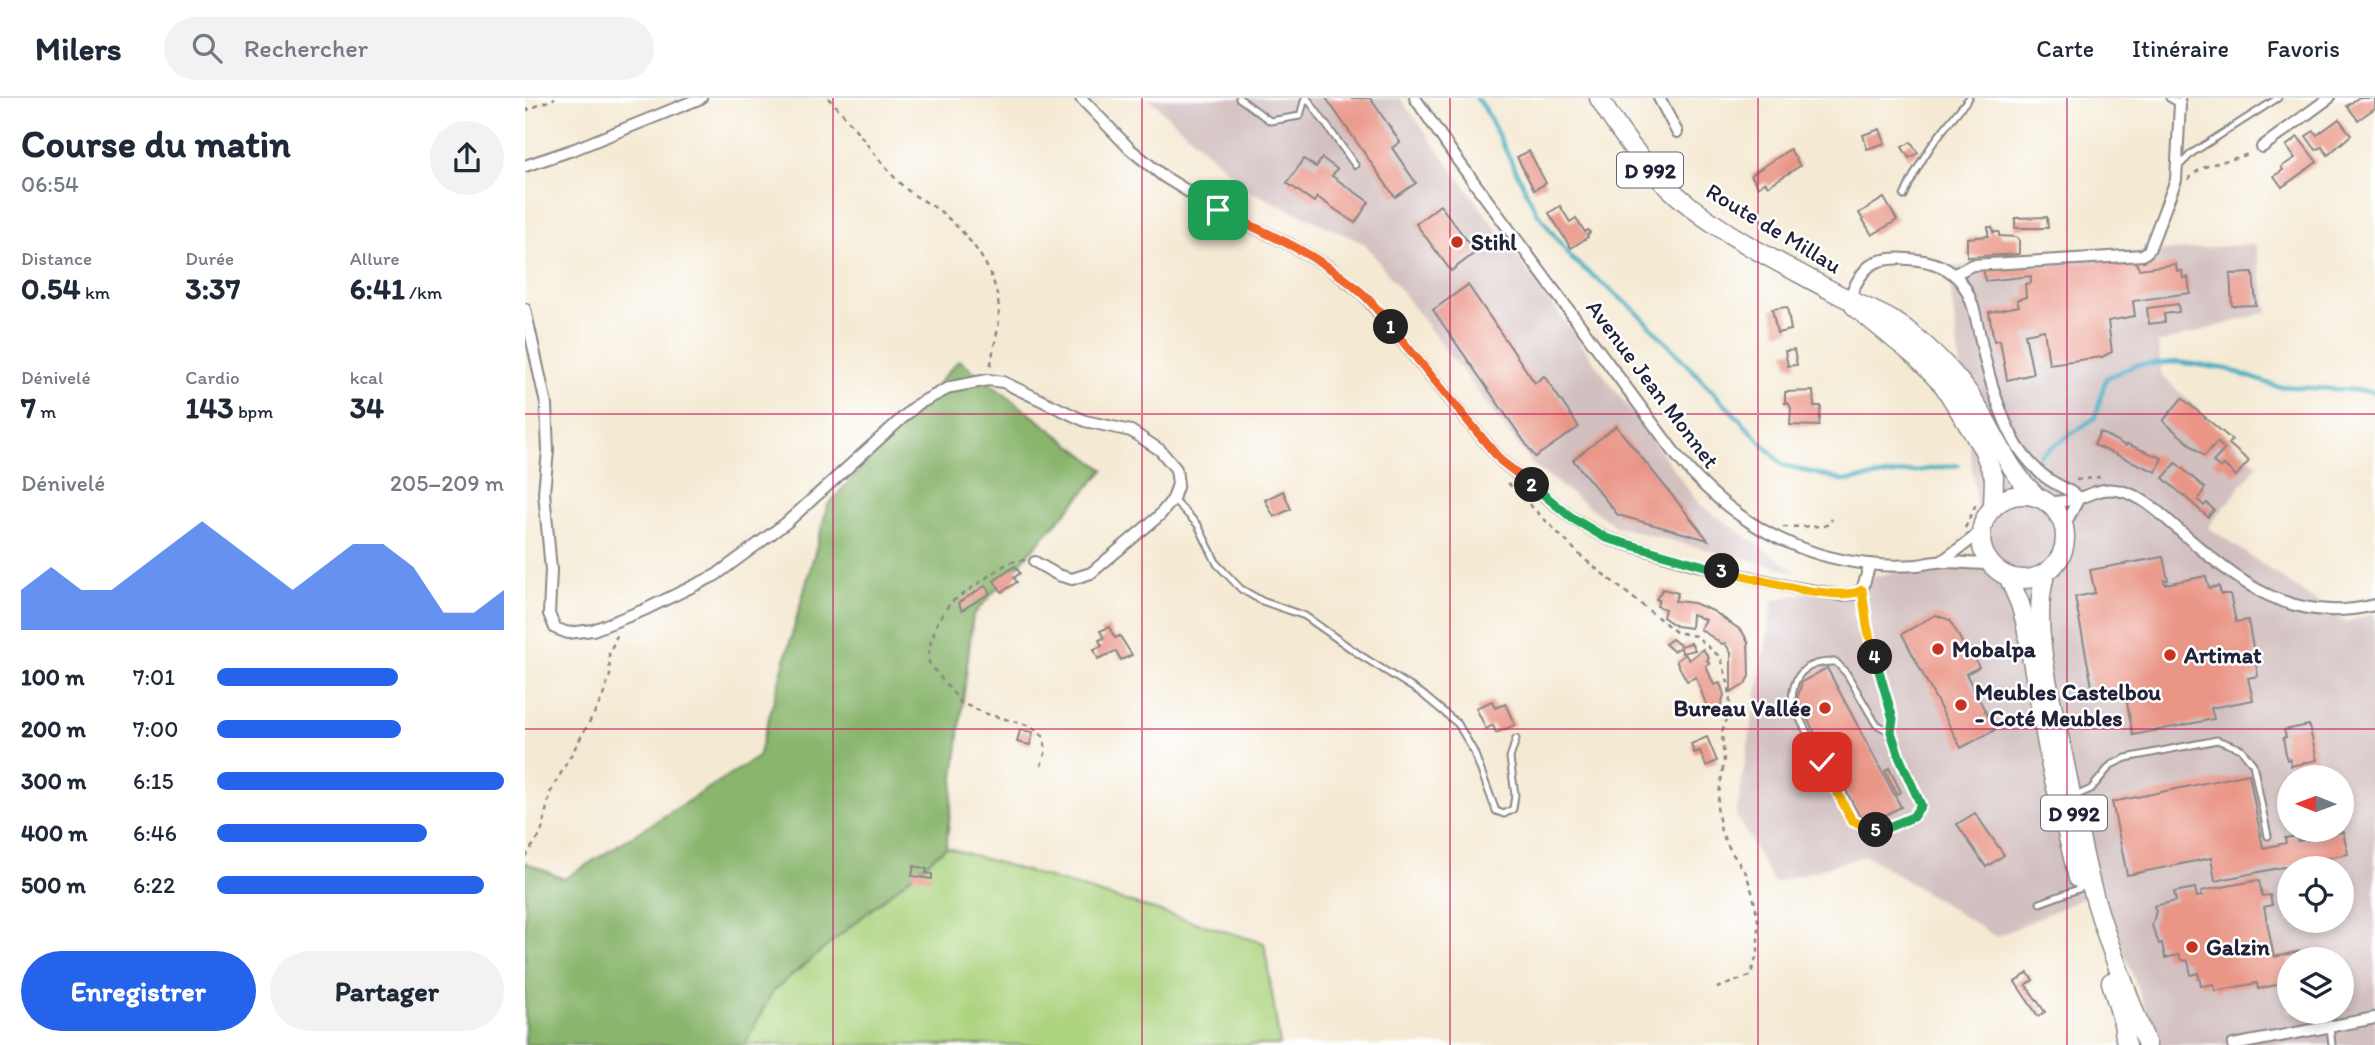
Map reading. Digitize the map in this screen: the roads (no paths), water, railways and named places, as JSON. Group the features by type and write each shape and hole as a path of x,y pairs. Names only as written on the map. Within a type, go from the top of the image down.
{"main road":[{"name":"Route de Millau","path":"1599,98 1617,129 1653,174 1696,213 1755,251 1877,311 1910,332 1957,376 1977,406 2010,467 2043,500"},
{"name":"Route de Millau","path":"1848,299 1916,357 1944,386 1983,449 1994,477 1993,508"},
{"path":"2014,496 2043,500 2058,513 2064,526 2065,541 2061,556 2046,572 2023,579 2008,576 1992,564 1984,551 1982,530 1993,508 2014,496"},
{"name":"D 992","path":"2046,572 2038,604 2040,625 2071,799 2092,887 2121,979 2147,1045"},
{"name":"D 992","path":"2008,576 2025,621 2053,778 2081,888 2117,1001 2126,1045"}],"street":[{"path":"525,166 575,149 701,98"},
{"path":"1080,98 1130,149 1163,176 1218,210 1299,249 1364,295 1501,461 1572,518 1606,538 1697,565 1791,587 1855,594 1862,590 1870,565"},
{"name":"Avenue Jean Monnet","path":"1415,98 1693,475 1731,510 1773,536 1823,556 1870,565 1916,565 1942,561 1992,564"},
{"path":"1659,98 1677,132"},
{"path":"2262,147 2329,98"},
{"path":"1955,274 1972,265 2143,255 2149,250 2176,180 2181,101"},
{"path":"1848,299 1861,274 1869,265 1880,259 1919,259 1955,274 1966,286 1973,302 1986,366 2005,423 2026,457 2044,477 2069,489 2079,498"},
{"path":"525,309 546,404 548,450 544,492 551,570 549,614 555,628 568,633 593,630 716,575 786,523 918,404 951,387 988,380 1003,382 1085,421 1131,431 1160,450 1175,469 1178,484 1173,499 1159,516 1091,573 1072,579 1058,575 1035,562"},
{"path":"2043,500 2079,498 2091,491 2102,489 2122,491 2139,498 2218,565 2266,596 2291,604 2326,610 2351,611 2375,605"},
{"path":"2064,526 2079,498"},
{"name":"Avenue Jean Monnet","path":"1942,561 1968,544 1982,530"},
{"path":"2233,1045 2375,1018"}],"lane":[{"path":"1239,98 1271,121 1300,116 1306,98"},
{"path":"1306,98 1355,165"},
{"path":"1904,196 1918,164 1969,98"},
{"path":"2169,98 2181,101"},
{"path":"2178,167 2192,153 2278,98"},
{"path":"1173,499 1198,525 1217,564 1241,589 1262,601 1305,616 1360,655 1422,693 1458,724 1474,752 1496,811 1504,814 1513,810 1515,795 1510,758 1516,739"},
{"path":"1862,590 1867,626 1893,719 1891,732 1921,805 1913,817 1879,831 1852,821 1792,703 1792,687 1802,670 1824,662 1836,662 1847,674 1876,724 1891,732"},
{"path":"2071,799 2091,789 2111,765 2126,758 2217,740 2241,750 2253,764 2268,836"},
{"path":"2041,903 2081,888"},
{"path":"2330,1027 2332,1045"}],"waterway":[{"path":"1476,98 1484,107 1536,211 1572,259 1634,309 1783,465 1845,481 1958,465"},
{"path":"2040,455 2095,418 2106,378 2136,365 2177,362 2227,369 2276,386 2375,393"}],"place":[{"name":"Stihl","path":"1457,242"},
{"name":"Mobalpa","path":"1938,649"},
{"name":"Artimat","path":"2170,655"},
{"name":"Meubles Castelbou - Coté Meubles","path":"1961,705"},
{"name":"Bureau Vallée","path":"1825,708"},
{"name":"Galzin","path":"2192,947"}]}
